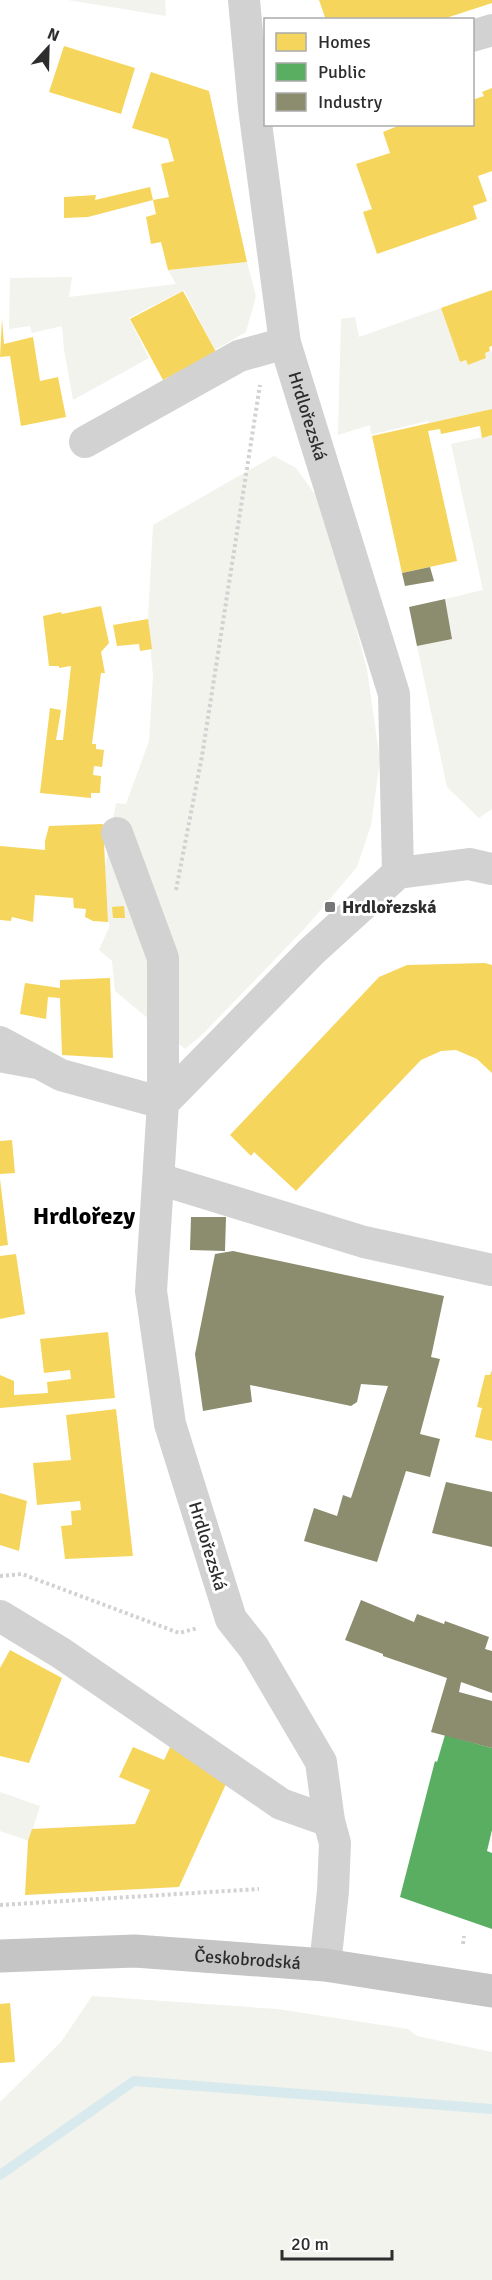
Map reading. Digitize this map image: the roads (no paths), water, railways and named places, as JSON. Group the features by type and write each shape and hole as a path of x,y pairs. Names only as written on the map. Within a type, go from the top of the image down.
{"main road":[{"name":"Českobrodská","path":"0,1956 135,1950 325,1965 492,1991"}],"street":[{"name":"Hrdlořezská","path":"244,0 260,107 285,343 394,694 398,873"},
{"path":"474,35 492,30"},
{"path":"85,442 238,356 285,343"},
{"name":"Hrdlořezská","path":"117,833 163,958 163,1103 151,1292 170,1424 231,1619 254,1648 321,1762 329,1821 335,1843 333,1891 325,1965"},
{"path":"2,1052 61,1075 163,1103 311,952 398,873 469,864 492,869"},
{"path":"159,1179 364,1242 492,1270"},
{"path":"0,1616 62,1653 281,1804 329,1821"}],"waterway":[{"path":"0,2175 134,2081 492,2109"}],"place":[{"name":"Hrdlořezská","path":"330,907"}],"district":[{"name":"Hrdlořezy","path":"84,1216"}]}
